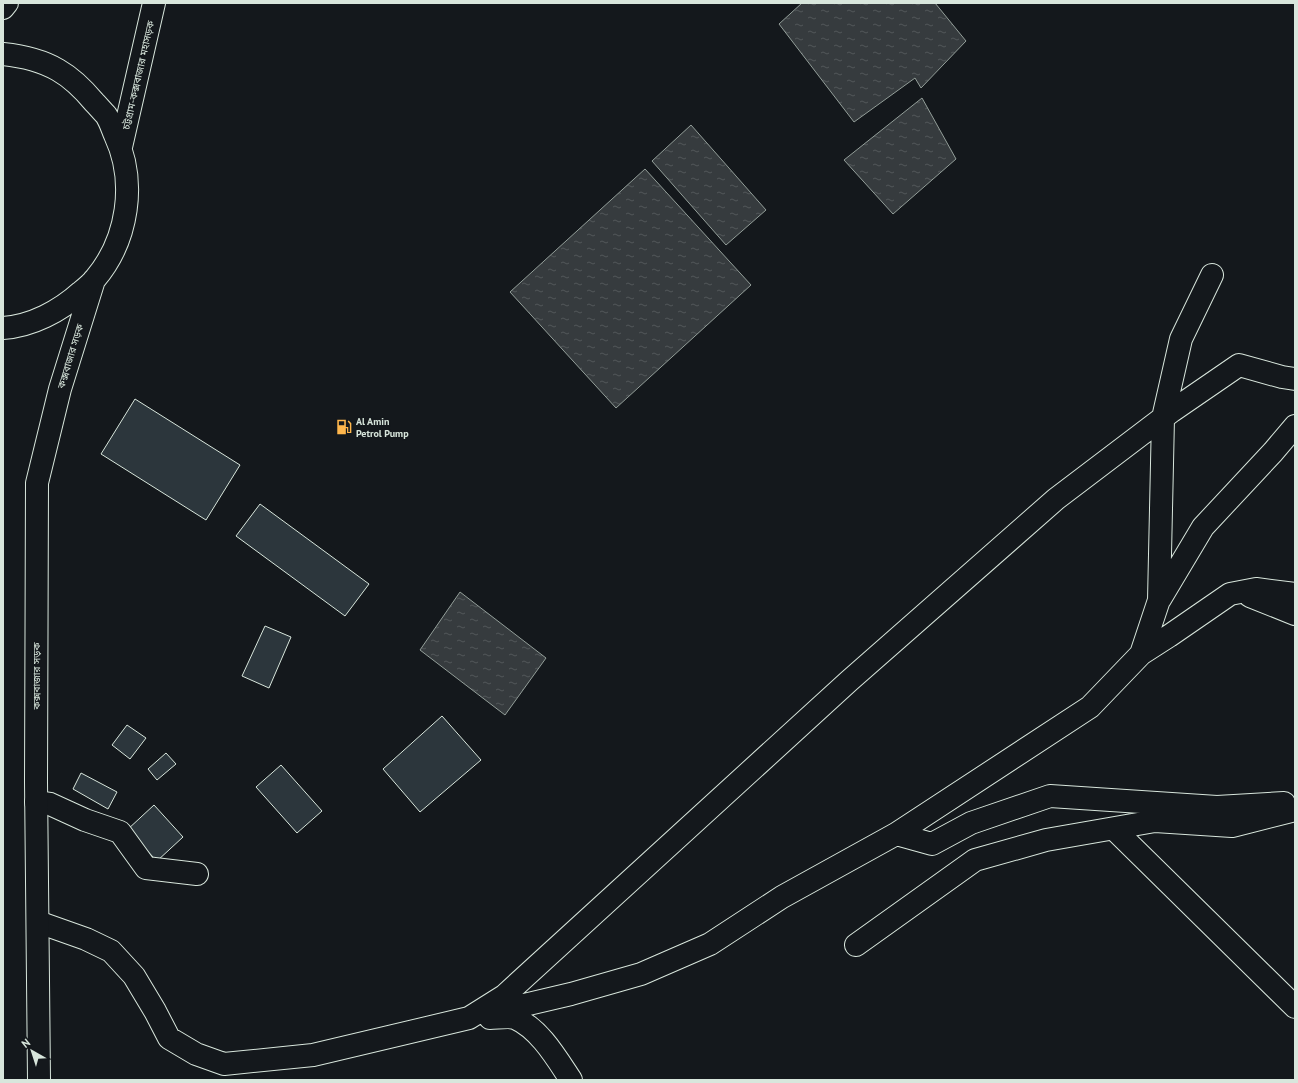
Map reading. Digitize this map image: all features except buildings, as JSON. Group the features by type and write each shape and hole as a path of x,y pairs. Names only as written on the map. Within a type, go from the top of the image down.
{"main road":[{"path":"3,8 7,3"},
{"name":"চট্টগ্রাম-কক্সবাজার মহাসড়ক","path":"121,147 154,3"},
{"path":"3,54 26,57 58,70 85,90 107,116 121,147 127,175 127,203 122,231 110,257 94,280 71,302 43,318 12,327 3,328"},
{"path":"1159,600 1163,418 1181,339 1212,275"},
{"name":"কক্সবাজার সড়ক","path":"39,1080 36,802 37,483 60,389 94,280"},
{"path":"469,1018 504,996 849,681 1056,499 1163,418 1239,365 1282,377 1295,379"},
{"path":"1140,654 1159,600 1202,527 1273,452 1295,426"},
{"path":"38,922 86,939 111,951 134,976 169,1038 196,1054 220,1072 313,1055 571,994 641,974 710,944 782,897 896,834 1090,707 1140,654 1230,594 1242,593 1256,589 1295,594"},
{"path":"1242,593 1295,614"},
{"path":"896,834 932,844 971,823 1050,796 1217,807 1295,802"},
{"path":"36,802 50,804 85,820 120,832 146,868 197,874"},
{"path":"856,945 975,860 1046,840 1155,821 1232,826 1295,810"},
{"path":"1114,829 1295,1007"},
{"path":"469,1018 514,1018 537,1033 554,1054 571,1080"}],"water":[{"path":"802,3 935,3 966,41 921,88 915,78 854,122 779,24"},
{"path":"922,98 956,159 893,214 844,160"},
{"path":"691,125 766,210 726,245 652,161"},
{"path":"645,169 751,285 616,408 510,292"},
{"path":"460,592 546,658 505,715 420,650"}],"place":[{"name":"Al Amin Petrol Pump","path":"344,427"}]}
